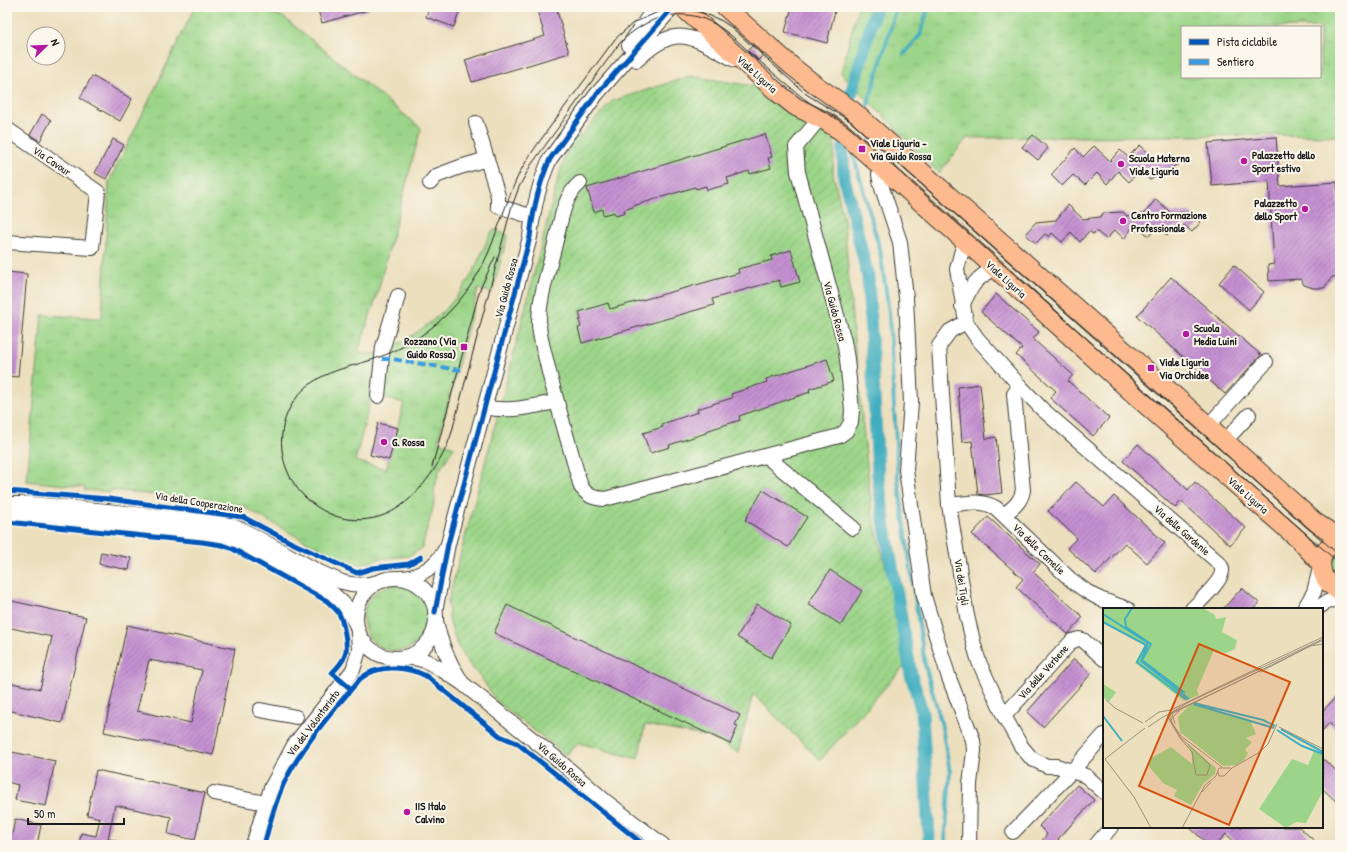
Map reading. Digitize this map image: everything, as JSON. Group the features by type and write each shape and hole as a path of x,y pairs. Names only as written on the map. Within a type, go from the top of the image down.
{"main road":[{"name":"Viale Liguria","path":"682,7 790,103 820,118 842,132 1139,399 1299,540 1321,564"},
{"path":"725,7 793,68 858,115 1315,522 1340,538 1325,551 1321,564 1322,573 1326,581 1332,588 1340,592"}],"street":[{"name":"Via Guido Rossa","path":"596,95 608,73 655,7"},
{"name":"Via Guido Rossa","path":"462,683 445,652 435,615 448,544 530,237 533,217 545,170 550,159 596,95 673,7"},
{"name":"Via Guido Rossa","path":"596,95 616,79 647,50 672,36 684,36 697,40 751,69"},
{"name":"Via Guido Rossa","path":"580,183 570,194 563,214 540,311 539,325 556,402 581,487 586,494 595,498 605,499 839,436 846,431 851,422 852,410 844,341 798,172 796,147 820,118"},
{"path":"476,123 498,196 498,206 533,217"},
{"name":"Via Cavour","path":"7,128 98,192 92,248 7,242"},
{"path":"430,183 436,176 487,159"},
{"path":"881,166 879,175 881,185 900,242 906,298 911,402 906,470 924,596 949,678 973,740 974,751 970,784 969,845"},
{"path":"967,244 962,250 957,269 962,306 966,322 977,338 1020,386 1014,394 1023,490 1022,499 1004,514"},
{"path":"962,306 969,291 976,282 986,272 996,269"},
{"path":"378,396 383,347 398,296"},
{"name":"Via dei Tigli","path":"966,322 950,331 939,346 949,504 967,616 974,645 979,662 1004,716 1021,746 1032,759 1047,766 1057,766 1086,776 1103,791"},
{"path":"1208,426 1266,362"},
{"name":"Via delle Gardenie","path":"1020,386 1042,408 1214,558 1222,567 1223,572 1220,579 1193,608"},
{"path":"485,407 497,410 508,410 556,402"},
{"path":"1225,441 1249,415"},
{"path":"766,456 853,528"},
{"name":"Via delle Camelie","path":"949,504 977,502 987,503 1004,514 1071,580 1100,599 1125,608"},
{"name":"Via della Cooperazione","path":"7,504 103,511 226,524 243,530 319,572 342,582 365,585 382,581"},
{"path":"7,512 226,537 329,590 346,604 363,641 371,650 381,656 396,658 413,654 425,645 433,632 435,615 430,599 422,588 411,581 398,578 382,581 370,587 362,597 356,609 357,627"},
{"name":"Via Guido Rossa","path":"398,578 414,576 430,568 443,554 448,544"},
{"path":"1305,608 1314,592 1321,564"},
{"path":"1318,608 1340,597"},
{"name":"Via del Volontariato","path":"253,845 271,788 294,745 353,670 359,650 357,627"},
{"name":"Via delle Verbene","path":"1004,716 1072,641 1079,639 1084,640 1103,658"},
{"name":"Via Guido Rossa","path":"396,658 414,658 426,661 462,683 556,758 604,800 663,845"},
{"name":"Via del Volontariato","path":"353,670 377,659 396,658"},
{"path":"260,710 296,717"},
{"path":"1013,832 1103,736"},
{"path":"214,793 266,803"},
{"path":"1096,845 1111,828"}],"green space":[{"path":"195,7 253,7 283,17 421,128 376,298 358,352 373,354 389,349 409,338 427,325 456,298 472,275 492,231 495,230 508,235 492,292 478,289 438,441 454,447 439,471 434,491 435,500 422,548 409,556 384,558 358,565 348,563 240,505 112,490 111,492 84,490 85,487 27,481 42,315 102,318 109,182","holes":["372,395 404,403 386,469 355,461"]},
{"path":"858,7 1340,7 1340,136 1276,135 967,138 939,173 841,73"},
{"path":"690,76 759,87 835,141 833,174 844,219 853,329 872,513 909,661 820,760 753,694 738,752 709,737 645,725 638,759 579,743 566,755 497,702 457,645 449,620 448,601 501,403 558,179 569,142 582,134 612,101"},
{"path":"1340,548 1340,581 1332,573 1330,565"},
{"path":"396,585 408,588 419,595 426,606 429,618 426,630 419,641 408,648 396,651 384,648 373,641 366,630 363,618 366,606 373,595 384,588"}],"building":[{"path":"317,7 368,7 368,10 322,23"},
{"path":"429,7 461,7 454,27 426,17"},
{"path":"536,7 556,7 569,53 472,82 465,60 545,36"},
{"path":"792,7 836,7 827,43 785,32"},
{"path":"753,45 763,54 758,61 747,51"},
{"path":"92,76 132,99 120,121 80,98"},
{"path":"42,114 51,120 40,141 30,135"},
{"path":"765,134 772,157 768,158 771,168 750,174 749,171 727,178 729,184 707,190 706,186 696,189 695,187 633,206 624,210 625,213 616,216 614,212 603,215 602,209 594,212 587,188"},
{"path":"1033,135 1048,148 1038,160 1022,147"},
{"path":"1276,137 1280,186 1337,182 1340,231 1340,276 1332,277 1324,288 1313,288 1304,285 1301,279 1269,281 1268,265 1274,264 1269,181 1212,186 1208,143"},
{"path":"113,139 124,145 106,179 95,173"},
{"name":"Scuola Materna Viale Liguria","path":"1140,145 1155,159 1172,156 1180,163 1150,180 1139,170 1129,182 1118,171 1107,184 1097,173 1085,185 1073,175 1062,186 1051,175 1075,148 1083,157 1094,146 1110,161 1120,150 1128,157"},
{"name":"Centro Formazione Professionale","path":"1156,199 1171,213 1189,212 1201,222 1192,232 1184,225 1179,229 1176,226 1167,236 1157,227 1149,236 1139,228 1136,232 1132,228 1124,239 1115,230 1106,239 1096,231 1093,234 1089,231 1080,242 1071,232 1062,242 1052,233 1049,237 1045,234 1036,243 1025,234 1036,222 1056,220 1068,205 1083,219 1100,217 1103,213 1123,212 1127,216 1144,214"},
{"path":"791,250 800,282 781,287 779,280 712,299 714,305 582,343 578,328 581,327 579,312 608,303 610,309 739,273 738,269 772,260 771,256"},
{"path":"1234,265 1264,292 1249,310 1219,283"},
{"path":"7,272 27,274 18,377 7,376"},
{"name":"Scuola Media Luini","path":"1171,277 1261,355 1225,394 1137,316"},
{"path":"996,294 1039,332 1033,339 1073,375 1068,381 1109,418 1093,436 1050,398 1056,391 1016,355 1022,348 981,312"},
{"path":"827,359 834,381 809,389 810,392 739,416 740,420 706,431 706,433 650,453 643,433 663,427 662,424 698,412 697,409 732,398 731,394 767,382 766,379"},
{"path":"980,384 986,439 996,437 1002,493 985,495 978,494 972,441 962,442 958,387"},
{"name":"G. Rossa","path":"378,423 398,428 389,460 370,455"},
{"path":"1138,444 1188,490 1195,482 1246,528 1230,545 1181,501 1175,508 1123,461"},
{"path":"1076,482 1104,507 1114,496 1165,543 1147,563 1125,543 1096,574 1067,548 1077,538 1048,511"},
{"path":"763,490 807,517 788,547 745,520"},
{"path":"988,517 1040,564 1033,572 1083,617 1068,634 1016,587 1023,579 972,534"},
{"path":"101,552 131,558 129,570 99,564"},
{"path":"830,570 862,591 841,625 808,604"},
{"path":"1242,588 1259,603 1255,608 1224,608"},
{"path":"7,600 86,617 62,723 7,710 7,682 40,689 52,637 7,627"},
{"path":"757,604 791,625 771,658 737,637"},
{"path":"507,605 740,715 735,725 738,726 730,744 494,633"},
{"path":"127,625 235,649 213,755 104,732","holes":["149,660 202,670 191,723 137,711"]},
{"path":"1074,659 1091,674 1043,727 1027,712"},
{"path":"1340,692 1340,733 1329,723 1323,730 1323,711"},
{"path":"7,751 55,761 46,806 15,800 18,785 7,782"},
{"path":"1323,759 1340,774 1340,805 1323,789"},
{"path":"96,770 205,793 195,840 168,834 171,817 115,805 108,839 116,840 116,845 79,845 81,833 96,836 100,818 87,815"},
{"path":"1077,785 1094,800 1058,839 1064,845 1039,845 1047,834 1039,826"},
{"path":"15,819 41,825 37,845 7,845 7,834 12,835"},
{"path":"1190,828 1300,828 1319,845 1238,845 1226,834 1216,845 1209,845"}],"waterway":[{"path":"851,94 876,7"},
{"path":"867,107 897,7"},
{"path":"904,54 921,34 928,7"},
{"path":"843,149 844,177 868,277 878,475 884,521 911,674 922,712 929,837 928,845"},
{"path":"854,157 880,250 889,312 898,481 925,665 941,722 950,772 945,845"}],"tram line":[{"path":"1340,556 850,121 806,94 731,27 706,14 691,10 678,9 658,12 633,23 615,39 525,163 514,185 484,262 473,282 459,301 437,324 421,336 403,346 372,360 335,371 313,382 303,390 294,401 288,412 282,437 284,461 294,484 312,503 328,513 347,519 361,520 374,518 385,515 396,509 414,494 431,474 445,450 451,435 511,209 519,187 531,165 619,44 641,26 653,20 666,16 692,16 705,19 718,26 803,98 850,128 1340,564"},
{"path":"432,467 480,289 495,257"}],"marked path":[{"path":"382,359 392,359 463,370"}],"cycle path":[{"path":"435,612 448,544 530,237 537,197 546,168 550,159 596,95 673,7"},
{"path":"7,491 109,499 243,517 290,542 357,573 373,568 409,564 421,557"},
{"path":"7,522 202,542 222,545 233,549 327,601 337,611 340,616 346,640 346,651 344,658 332,673 351,689"},
{"path":"264,845 281,789 310,740 360,679 375,671 392,668 410,670 426,676 500,736 517,743 644,845"}],"place":[{"name":"Viale Liguria - Via Guido Rossa","path":"862,149"},
{"name":"Palazzetto dello Sport estivo","path":"1244,161"},
{"name":"Scuola Materna Viale Liguria","path":"1121,164"},
{"name":"Palazzetto dello Sport","path":"1305,209"},
{"name":"Centro Formazione Professionale","path":"1123,221"},
{"name":"Scuola Media Luini","path":"1186,334"},
{"name":"Rozzano (Via Guido Rossa)","path":"464,347"},
{"name":"Viale Liguria Via Orchidee","path":"1151,368"},
{"name":"G. Rossa","path":"384,442"},
{"name":"IIS Italo Calvino","path":"407,812"}]}
